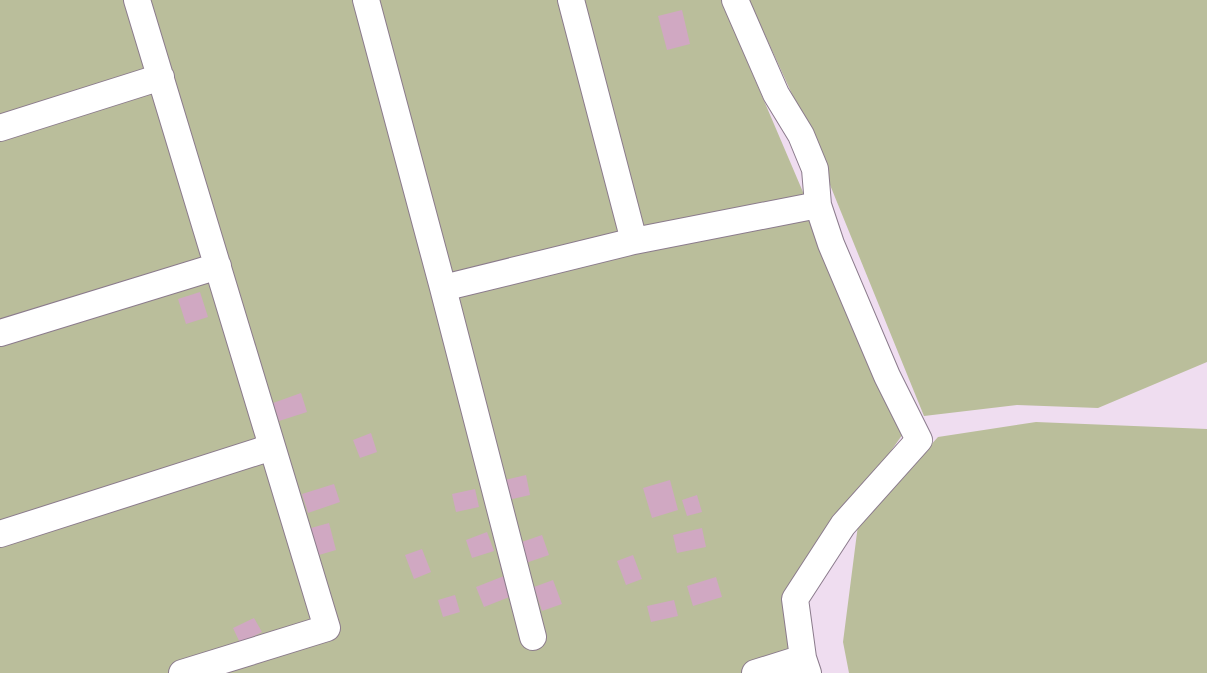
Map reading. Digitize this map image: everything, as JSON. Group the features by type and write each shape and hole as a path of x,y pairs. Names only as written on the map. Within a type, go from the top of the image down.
{"street":[{"path":"138,0 327,628 182,673"},
{"path":"366,0 533,637"},
{"path":"571,0 634,241"},
{"path":"735,0 776,94 801,135 812,160 818,205 831,244 887,376 919,440 843,525 795,599 805,665 754,673"},
{"path":"0,128 161,77"},
{"path":"443,288 634,241 818,205"},
{"path":"0,333 218,266"},
{"path":"0,534 272,447"}],"green space":[{"path":"0,0 721,0 905,431 790,594 814,673 0,673"},
{"path":"749,0 1207,0 1207,362 1098,408 1017,405 924,416 802,116"},
{"path":"1036,422 1207,429 1207,673 849,673 843,642 858,525 938,437"}],"building":[{"path":"682,10 690,44 667,50 658,16"},
{"path":"200,292 208,317 186,324 178,299"},
{"path":"301,393 307,412 279,421 273,403"},
{"path":"371,433 377,452 360,458 353,440"},
{"path":"526,475 530,495 504,501 500,481"},
{"path":"670,480 678,510 652,518 643,488"},
{"path":"334,484 340,502 308,513 302,494"},
{"path":"475,489 479,507 456,512 452,494"},
{"path":"697,495 702,512 687,516 682,500"},
{"path":"329,523 336,550 319,555 311,528"},
{"path":"702,528 706,547 677,553 673,535"},
{"path":"487,532 494,551 472,558 466,540"},
{"path":"542,535 549,555 523,564 516,544"},
{"path":"422,549 431,572 414,579 405,555"},
{"path":"633,555 642,579 626,585 617,561"},
{"path":"504,576 512,596 484,607 476,587"},
{"path":"716,577 722,597 693,606 687,586"},
{"path":"553,580 562,604 542,611 534,587"},
{"path":"455,595 460,612 443,617 438,600"},
{"path":"674,600 678,616 651,622 647,606"},
{"path":"254,618 262,632 240,643 233,628"}]}
